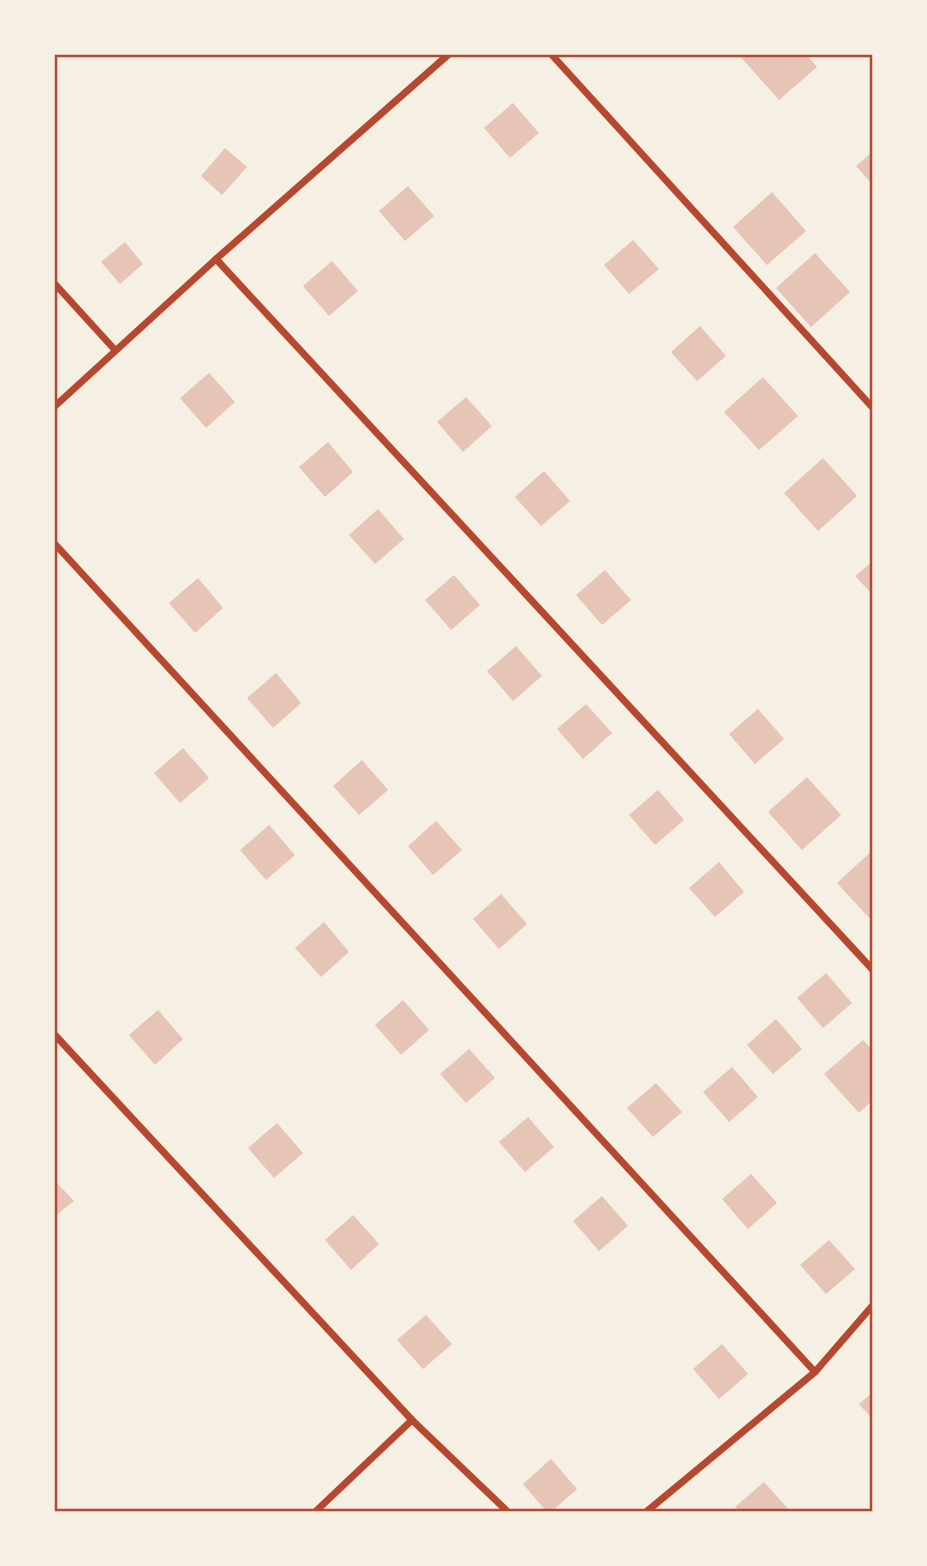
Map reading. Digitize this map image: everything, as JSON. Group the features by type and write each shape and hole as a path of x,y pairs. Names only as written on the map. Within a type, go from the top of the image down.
{"street":[{"path":"54,407 216,259 449,54"},
{"path":"551,54 873,408"},
{"path":"216,259 873,970"},
{"path":"54,283 115,350"},
{"path":"54,543 815,1372"},
{"path":"54,1034 412,1420 508,1512"},
{"path":"646,1512 815,1372 873,1305"},
{"path":"315,1512 412,1420"}],"building":[{"path":"738,54 806,54 817,67 779,100"},
{"path":"513,103 539,133 510,158 484,128"},
{"path":"225,148 247,167 222,195 201,176"},
{"path":"873,151 873,185 856,166"},
{"path":"408,186 434,216 405,241 379,211"},
{"path":"772,192 806,231 767,265 733,227"},
{"path":"633,240 659,269 629,294 604,265"},
{"path":"125,242 143,264 120,284 101,262"},
{"path":"815,253 850,292 811,327 776,288"},
{"path":"332,261 358,291 329,316 303,286"},
{"path":"700,326 726,356 697,381 671,352"},
{"path":"209,373 235,402 206,428 180,398"},
{"path":"763,377 798,416 759,450 724,412"},
{"path":"466,397 492,426 463,452 437,422"},
{"path":"328,442 353,472 325,497 299,467"},
{"path":"823,458 857,496 818,531 784,493"},
{"path":"544,471 570,501 541,526 515,497"},
{"path":"378,509 404,539 375,564 349,535"},
{"path":"873,561 873,595 855,576"},
{"path":"605,570 631,600 602,625 576,595"},
{"path":"454,575 480,605 451,630 425,600"},
{"path":"198,578 223,608 195,633 169,603"},
{"path":"516,646 542,676 513,701 487,671"},
{"path":"276,673 301,703 273,728 247,698"},
{"path":"586,704 612,733 583,759 557,729"},
{"path":"758,709 784,739 755,764 729,734"},
{"path":"183,748 209,778 180,803 154,773"},
{"path":"362,760 388,790 359,815 333,786"},
{"path":"807,777 841,815 802,850 768,812"},
{"path":"658,790 684,820 655,845 629,815"},
{"path":"436,821 462,850 433,875 408,846"},
{"path":"269,825 295,855 266,880 240,850"},
{"path":"873,850 873,922 837,883"},
{"path":"719,862 744,892 715,917 689,888"},
{"path":"501,894 527,924 499,949 473,919"},
{"path":"324,922 349,952 321,977 295,948"},
{"path":"826,973 852,1003 823,1028 797,998"},
{"path":"403,1000 429,1030 401,1055 375,1025"},
{"path":"158,1010 183,1039 155,1065 129,1035"},
{"path":"776,1019 802,1049 773,1074 747,1045"},
{"path":"863,1040 873,1050 873,1100 859,1113 824,1074"},
{"path":"469,1049 495,1078 466,1103 440,1074"},
{"path":"732,1067 758,1097 729,1122 703,1092"},
{"path":"656,1083 682,1112 653,1137 627,1108"},
{"path":"528,1117 554,1147 525,1172 499,1142"},
{"path":"277,1123 303,1153 274,1178 248,1148"},
{"path":"751,1174 777,1203 748,1229 722,1199"},
{"path":"54,1180 74,1201 54,1217"},
{"path":"602,1196 628,1226 599,1251 573,1221"},
{"path":"353,1215 379,1244 351,1270 325,1240"},
{"path":"829,1240 855,1269 826,1294 800,1265"},
{"path":"426,1315 452,1344 423,1369 397,1340"},
{"path":"722,1344 748,1374 719,1399 693,1369"},
{"path":"873,1392 873,1420 859,1404"},
{"path":"551,1459 577,1489 551,1512 547,1512 523,1484"},
{"path":"764,1482 791,1512 740,1512 735,1507"}]}
